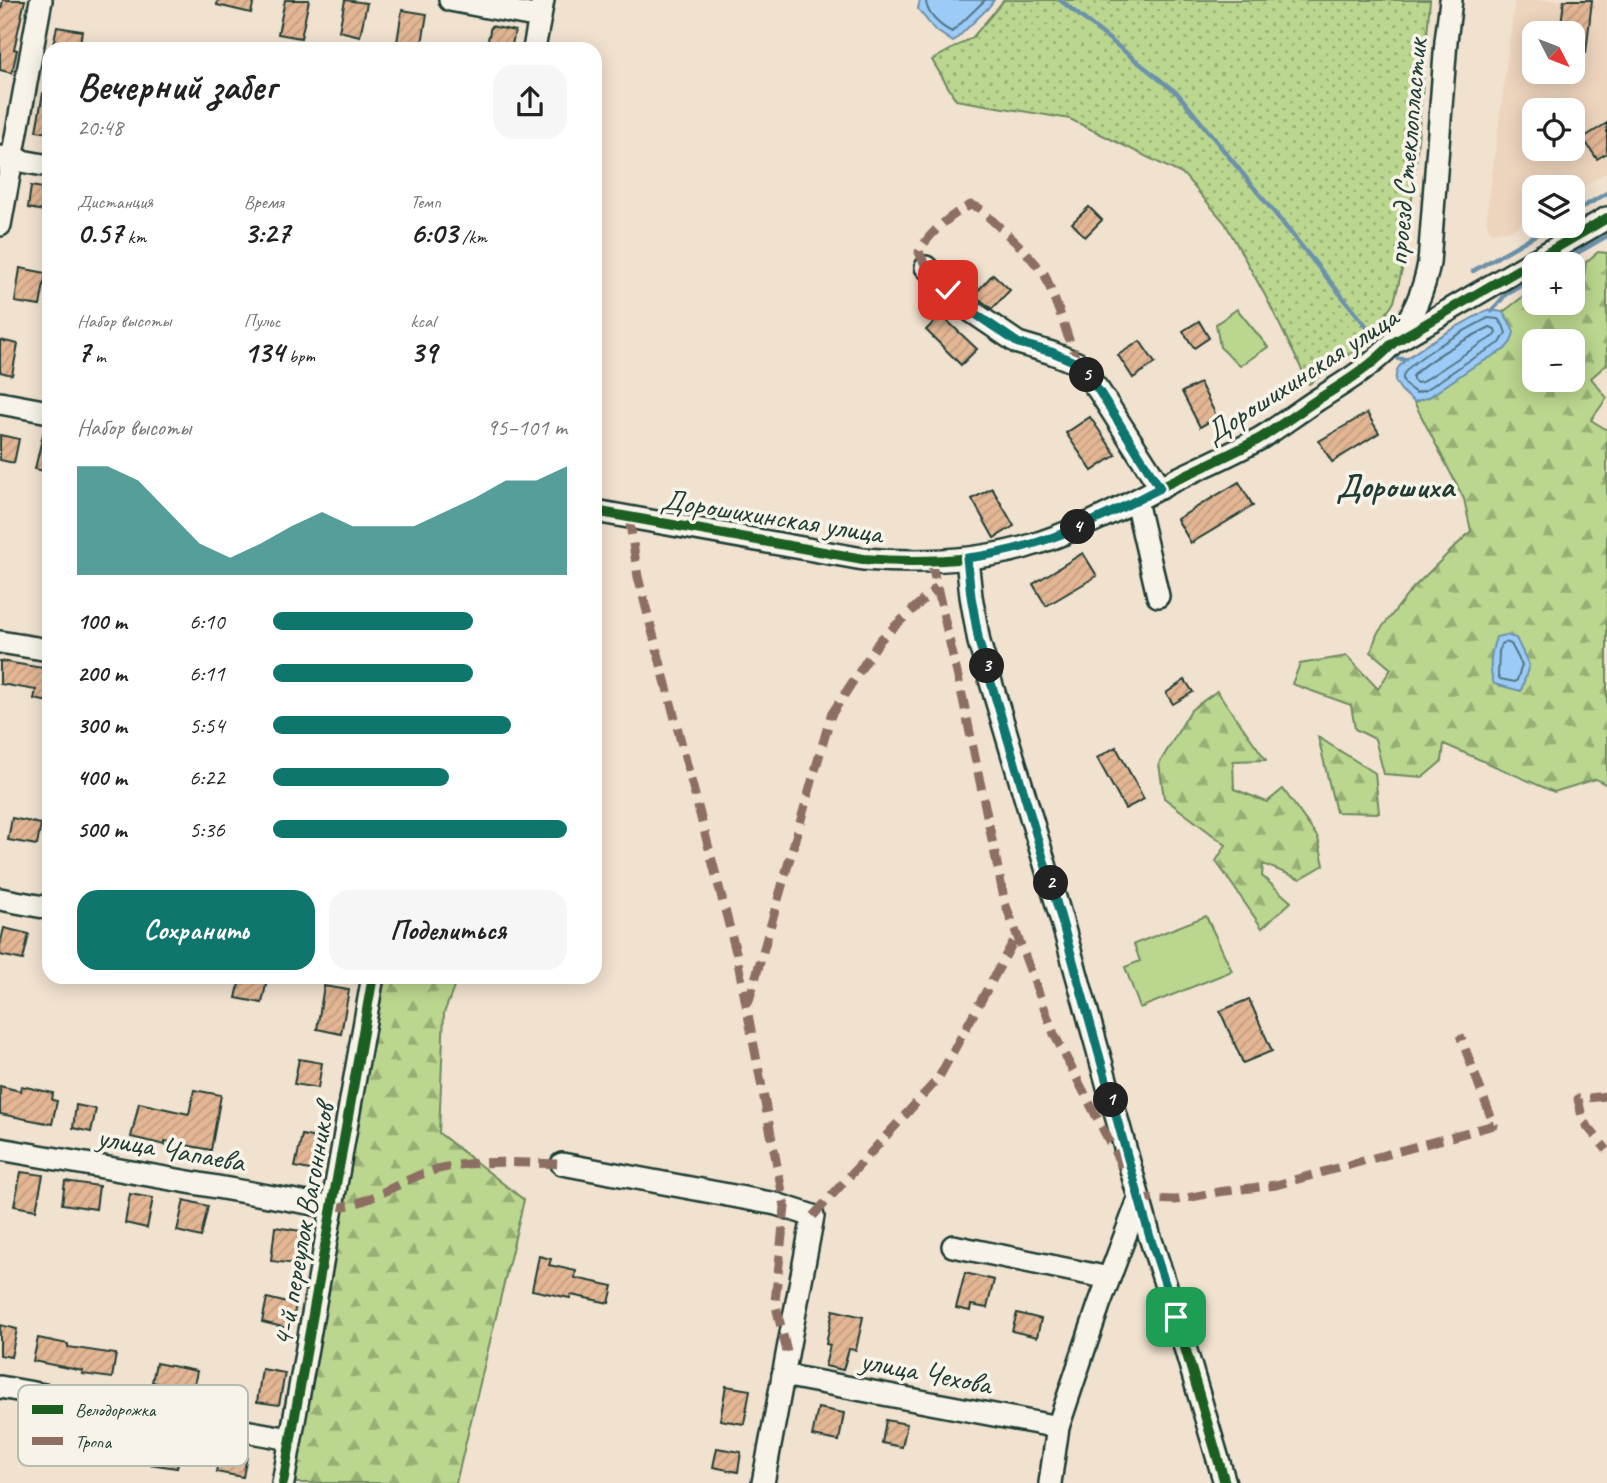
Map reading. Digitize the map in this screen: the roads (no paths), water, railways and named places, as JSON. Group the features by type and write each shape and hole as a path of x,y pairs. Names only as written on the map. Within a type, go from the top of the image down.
{"street":[{"path":"0,225 6,158 41,0"},
{"path":"450,0 541,8 535,42"},
{"name":"проезд Стеклопластик","path":"1393,343 1418,301 1429,263 1451,0"},
{"path":"6,158 42,165"},
{"name":"Дорошихинская улица","path":"602,512 848,558 908,562 967,558 1046,540 1136,501 1259,438 1362,370 1393,343 1607,218"},
{"path":"926,267 971,311 1018,343 1052,352 1077,363 1099,391 1160,488"},
{"path":"0,403 42,411"},
{"path":"1136,501 1158,596"},
{"path":"967,558 979,642 1061,918 1139,1199 1225,1483"},
{"path":"0,642 42,649"},
{"path":"0,899 42,907"},
{"name":"4-й переулок Вагонников","path":"283,1483 372,984"},
{"name":"улица Чапаева","path":"0,1149 331,1208"},
{"path":"562,1164 776,1203 813,1216 762,1483"},
{"path":"1050,1483 1058,1427 1139,1199"},
{"path":"953,1246 1109,1278"},
{"name":"улица Чехова","path":"783,1375 1058,1427"},
{"path":"0,1387 18,1390"},
{"path":"248,1431 290,1439"}],"water":[{"path":"920,0 994,0 953,42 934,29 918,9"},
{"path":"1487,310 1503,312 1509,321 1514,332 1505,349 1429,397 1414,402 1401,390 1395,381 1397,370 1402,363 1438,337"},
{"path":"1506,635 1516,638 1529,665 1521,691 1494,684 1492,678 1491,660 1496,637"}],"waterway":[{"path":"1060,0 1178,94 1376,338"},
{"path":"1585,206 1607,193"},
{"path":"1579,252 1607,236"},
{"path":"1473,271 1530,238"},
{"path":"1492,311 1506,294 1522,285"},
{"path":"1398,359 1406,359"}],"district":[{"name":"Дорошиха","path":"1395,486"}]}
